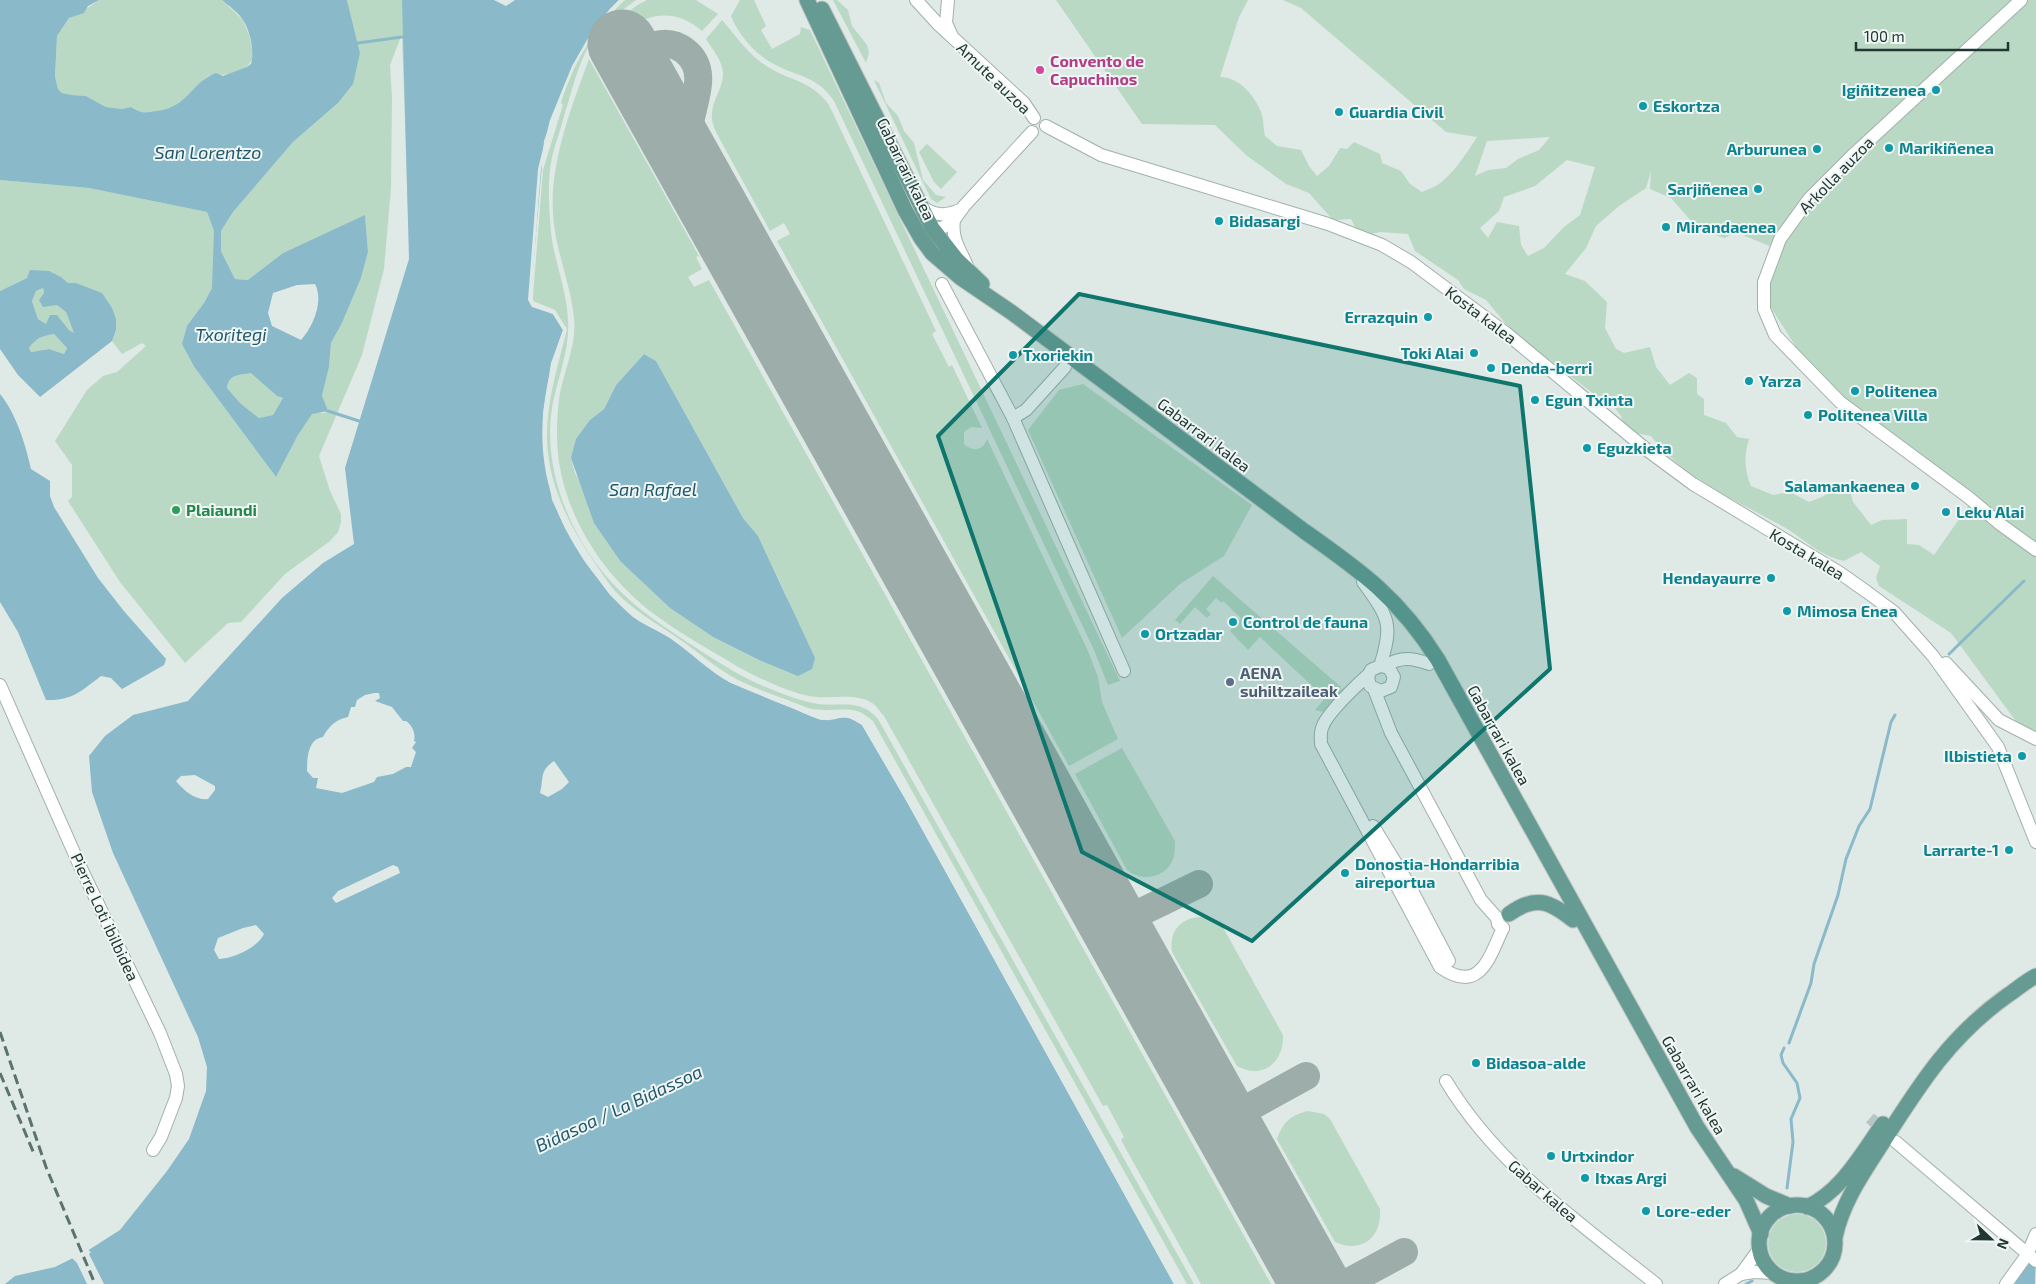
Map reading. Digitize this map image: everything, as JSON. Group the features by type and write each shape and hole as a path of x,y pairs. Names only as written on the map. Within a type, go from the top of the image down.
{"main road":[{"name":"Gabarrari kalea","path":"812,2 899,197 912,224 932,253 961,278 1011,312 1352,566 1398,605 1426,640 1697,1127 1746,1200 1760,1241"},
{"name":"Gabarrari kalea","path":"812,2 932,228 942,243 1011,312"},
{"name":"Gabarrari kalea","path":"1304,531 1363,582 1404,626 1429,664 1573,920 1621,992"},
{"path":"1429,664 1438,671 1456,702 1465,709"},
{"path":"1503,920 1526,904 1542,902 1552,905 1573,920"},
{"path":"1807,1207 1838,1186 1932,1059 1956,1031 1988,1003 2036,970"},
{"path":"1822,1284 1825,1268 1834,1250 1840,1214 1850,1194 1918,1086 1959,1035 1992,1007 2036,976"},
{"path":"1725,1168 1756,1190 1790,1206 1807,1207 1822,1215 1828,1221 1835,1237"},
{"path":"1790,1206 1774,1213 1764,1226 1760,1241 1765,1262 1784,1279 1807,1280 1825,1268"}],"street":[{"path":"918,1 935,6 948,0"},
{"path":"942,24 948,0"},
{"name":"Arkolla auzoa","path":"2021,0 1852,156 1809,199 1780,239 1764,282 1764,309 1775,335 1840,402 2036,550"},
{"name":"Amute auzoa","path":"918,1 942,24 953,38 1024,103 1034,118"},
{"path":"1034,118 1042,118 1046,126 1042,133 1032,132 1029,124 1034,118"},
{"name":"Kosta kalea","path":"1046,126 1101,155 1328,224 1382,245 1411,262 1506,333 1640,444 1693,484 1840,573 1894,612 1933,656"},
{"path":"899,197 919,223 932,228 942,228 954,220 1032,132"},
{"path":"919,204 929,212 939,215 954,214 962,210"},
{"path":"954,220 954,240 964,256 969,271"},
{"path":"942,284 1013,418 1124,671"},
{"path":"1013,418 1026,410 1065,366"},
{"name":"Gabarrari kalea","path":"1363,582 1381,607 1388,623 1387,645 1383,666"},
{"path":"1933,656 1948,664 1999,720 2036,739"},
{"path":"1933,656 1998,747 2036,842"},
{"path":"1369,674 1369,683 1374,689 1391,733 1481,900 1503,920 1484,968 1476,975 1466,978 1448,973 1440,967 1321,744 1322,729 1325,722 1355,686 1375,667 1383,666 1402,658 1410,658 1429,664"},
{"path":"1374,689 1384,691 1393,684 1393,674 1383,666"},
{"name":"Pierre Loti ibilbidea","path":"0,686 79,864 160,1033 176,1074 178,1086 176,1098 161,1137 152,1150"},
{"path":"1322,729 1326,743 1408,883 1449,960"},
{"name":"Gabar kalea","path":"1446,1081 1462,1107 1513,1167 1550,1200 1656,1284"},
{"path":"1896,1142 2031,1257"},
{"path":"2006,1284 2031,1257 2036,1234"},
{"path":"1725,1284 1741,1274 1750,1264 1760,1241"},
{"path":"1741,1274 1754,1272 1784,1279"}],"highlighted area":[{"path":"1079,294 1520,386 1550,669 1252,941 1082,852 938,436"}],"green space":[{"path":"99,0 222,0 243,20 254,57 247,67 231,74 208,76 171,109 141,114 131,107 122,109 106,107 86,96 62,93 58,89 55,78 57,36 69,18 81,13"},
{"path":"347,0 449,0 408,216 402,34 390,65 392,98 391,188 384,269 362,355 319,456 330,491 341,514 341,522 338,532 330,541 285,574 241,622 228,623 185,663 120,582 68,501 72,497 72,465 55,441 87,390 103,376 117,372 146,346 142,343 122,354 112,341 116,330 76,283 68,283 61,277 27,278 0,291 0,180 89,188 207,212 214,231 221,231 233,212 293,142 338,103 360,53","holes":["365,216 368,252 361,278 342,323 331,343 329,367 322,396 325,413 312,413 276,477 195,368 204,303 212,288 221,251 235,279 248,280 283,253"]},
{"path":"625,0 636,0 597,34 581,62 553,152 549,175 551,232 567,309 568,330 566,351 553,402 550,427 551,453 556,479 574,528 587,551 620,591 644,612 718,662 750,680 789,696 818,704 857,706 871,712 878,719 1194,1284 1187,1284 873,721 854,710 808,708 749,685 718,668 619,595 587,552 570,523 552,475 547,441 548,413 553,385 567,329 555,310 533,301 543,170 563,105 561,103 578,60 594,35"},
{"path":"647,0 696,0 718,14 702,31 689,22 676,17 663,16 639,22 599,43 627,13"},
{"path":"740,0 754,0 766,26 761,30 772,49 800,34 801,27 810,30 1120,681 1108,685 1094,650 834,101 821,86 772,63 748,43 738,30 731,16"},
{"path":"833,0 837,0 848,10 852,26 867,45 869,53 866,63"},
{"path":"1056,0 1248,0 1239,17 1220,77 1233,80 1250,93 1261,112 1265,136 1277,146 1301,150 1309,166 1317,176 1329,166 1340,148 1347,149 1354,142 1380,154 1382,163 1401,171 1410,184 1422,192 1436,186 1448,176 1459,164 1477,137 1446,132 1301,8 1283,0 2036,0 2036,742 2029,739 1951,633 1879,586 1876,578 1880,566 1861,552 1844,561 1827,555 1784,527 1696,477 1680,465 1651,436 1625,431 1621,416 1612,404 1591,392 1523,339 1506,324 1486,300 1464,289 1458,280 1415,251 1408,234 1380,232 1360,237 1351,219 1333,220 1309,193 1286,184 1246,155 1215,125 1142,124","holes":["1550,137 1539,150 1518,159 1506,168 1488,170 1475,176 1487,141","1567,160 1595,167 1580,215 1564,227 1544,248 1528,256 1521,245 1519,226 1497,222 1488,238 1480,228 1499,211 1504,197 1535,186","1651,171 1650,189 1671,198 1700,231 1725,238 1735,232 1777,249 1765,298 1803,358 1840,402 1971,502 1934,555 1919,545 1907,544 1907,519 1882,520 1871,525 1853,502 1850,490 1836,488 1822,497 1809,502 1790,492 1773,495 1751,486 1746,462 1749,439 1737,437 1726,423 1704,415 1704,399 1697,394 1697,378 1689,373 1670,385 1656,367 1650,347 1624,353 1616,349 1605,328 1607,302 1585,281 1565,274 1586,248 1596,226 1619,206 1646,188"]},
{"path":"722,20 743,45 761,62 777,72 808,86 829,105 936,331 932,334 949,367 952,365 982,428 971,427 964,432 964,444 967,447 977,449 983,446 987,439 1088,651 1098,677 1102,702 1118,739 1069,766 777,241 790,234 784,223 770,231 717,134 712,123 712,113 721,85 723,69 706,39"},
{"path":"589,59 699,256 696,257 702,269 688,277 694,287 709,280 1271,1284 1201,1284 1121,1140 1124,1137 1107,1105 1103,1106 884,716 877,707 858,698 817,697 800,694 768,682 738,667 672,627 634,597 598,557 584,534 572,510 559,458 557,417 560,393 574,337 574,318 556,237 553,204 554,183 562,140","holes":["644,354 656,361 743,518 758,536 787,597 759,660 713,637 670,608 621,562 575,473 571,458 590,420 604,409 616,385"]},
{"path":"874,80 879,83 886,103 898,116 904,131 914,143 923,180 936,195 946,197 937,203 931,199"},
{"path":"927,144 957,172 941,189 934,182 919,152"},
{"path":"43,288 44,293 66,312 74,333 69,330 57,315 46,324 38,319 32,301 36,291"},
{"path":"54,334 67,348 64,354 49,349 31,352 29,348 37,340"},
{"path":"251,372 277,396 283,398 273,415 259,418 240,403 227,388 232,378"},
{"path":"1083,384 1252,505 1224,556 1180,584 1122,638 1028,430 1059,390"},
{"path":"1213,576 1341,687 1340,690 1346,687 1327,710 1323,712 1315,710 1325,698 1260,637 1248,650 1230,631 1241,618 1223,601 1222,603 1216,598 1206,609 1211,614 1207,618 1195,607 1180,624 1175,620"},
{"path":"1122,748 1175,841 1172,862 1166,870 1155,876 1138,876 1127,870 1075,774"},
{"path":"1199,917 1208,918 1221,924 1283,1035 1280,1054 1270,1066 1263,1070 1246,1070 1237,1066 1172,952 1172,938 1177,927 1186,920"},
{"path":"1308,1111 1324,1114 1330,1119 1380,1209 1378,1228 1374,1235 1362,1244 1354,1246 1335,1242 1277,1139 1288,1120"},
{"path":"1791,1214 1803,1214 1818,1222 1826,1237 1826,1249 1818,1264 1803,1272 1791,1272 1776,1264 1768,1249 1768,1237 1776,1222"}],"water":[{"name":"San Lorentzo","path":"0,0 99,0 88,6 84,13 69,18 57,36 55,77 58,89 62,93 86,96 106,107 122,109 131,107 141,112 146,112 168,109 176,105 207,77 216,73 223,76 251,64 252,48 246,24 222,0 347,0 360,53 353,84 338,103 293,142 233,212 221,231 221,251 235,279 248,280 283,253 365,215 368,252 361,278 342,323 331,343 329,367 322,396 328,411 312,414 298,435 276,477 195,368 182,344 187,326 204,303 212,288 214,231 207,212 89,188 0,180","holes":["315,284 318,306 310,328 301,340 272,326 268,313 273,293 297,285","251,373 277,396 283,398 273,415 259,418 240,403 227,388 232,378"]},
{"name":"Bidasoa / La Bidassoa","path":"402,0 494,0 506,6 515,0 619,0 591,33 564,86 544,141 530,304 553,314 563,330 546,394 543,424 543,454 548,483 558,512 572,541 591,570 615,599 635,619 670,638 731,683 815,718 830,720 849,718 862,725 907,802 1174,1284 5,1284 15,1276 55,1267 87,1251 120,1230 167,1171 189,1139 206,1091 207,1067 198,1037 113,853 92,792 89,756 105,736 133,715 188,701 282,598 323,563 354,544 345,468 409,259","holes":["379,693 380,698 375,701 392,707 403,721 406,721 412,727 414,741 416,742 412,748 416,752 411,767 406,767 393,774 377,777 374,782 342,793 316,788 318,778 313,778 307,771 311,745 314,741 323,737 333,724 348,717 351,707 355,707 357,700 365,695","554,761 569,782 562,789 548,797 540,793 543,775","195,775 215,786 215,790 208,799 194,797 176,781 181,776","393,865 398,867 400,873 336,903 332,898 338,891","256,925 264,934 251,948 232,957 219,959 214,950 218,938"]},
{"path":"30,270 49,271 68,283 76,283 102,293 112,308 116,319 116,330 112,341 40,397 18,375 0,349 0,291 27,278","holes":["43,288 44,293 39,300 43,307 57,305 66,312 74,333 69,330 57,315 50,315 46,324 38,319 32,301 36,291","54,334 67,348 64,354 49,349 31,352 29,348 37,340"]},
{"name":"San Rafael","path":"644,354 656,361 743,518 758,536 815,658 812,669 798,676 759,660 713,637 670,608 621,562 594,523 571,458 576,439 590,420 604,409 616,385"},
{"path":"0,394 16,420 31,469 50,481 50,496 54,507 98,578 166,659 164,665 122,689 111,678 101,676 70,697 46,700 18,632 0,602"},
{"path":"2036,1244 2035,1284 2015,1284"}],"pier":[{"path":"619,0 622,0 588,42 574,67 553,121 541,169 531,300 533,305 555,312 566,330 554,363 545,415 546,447 555,499 567,527 586,559 612,593 634,615 671,636 730,680 821,717 844,714 864,723 909,800 1177,1284 1174,1284 907,802 862,725 844,716 821,720 729,682 670,638 633,617 610,595 584,560 565,528 552,500 543,447 543,414 551,363 563,330 553,314 532,307 528,300 538,169 550,120 572,66 591,33"},
{"path":"87,1249 91,1252 89,1254 104,1284 87,1284 77,1263 72,1258 72,1256"}],"waterway":[{"path":"358,43 402,37"},
{"path":"328,411 359,421"},
{"path":"1949,654 2024,581"},
{"path":"1789,1043 1811,983 1814,964 1838,895 1846,859 1859,826 1870,809 1891,722 1895,715"},
{"path":"1784,1048 1781,1055 1783,1063 1797,1083 1800,1098 1791,1119 1793,1142 1787,1188"},
{"path":"1746,1284 1752,1281"}],"taxiway":[{"path":"633,64 645,50 652,46 664,44 678,47 685,51 693,60 697,70 698,81 688,138 691,159 697,179"},
{"path":"1101,902 1117,914 1133,916 1199,884"},
{"path":"1131,956 1128,944 1129,934 1132,924 1139,914"},
{"path":"1207,1091 1220,1104 1236,1110 1248,1108 1306,1076"},
{"path":"1240,1150 1236,1133 1237,1127 1240,1118 1248,1108"},
{"path":"1345,1284 1404,1252"},
{"path":"1306,1267 1311,1275 1324,1284"}],"runway":[{"path":"622,44 1315,1284"}],"tunnel":[{"path":"1870,1118 1887,1133"}],"railway":[{"path":"0,1032 46,1167 95,1284"},
{"path":"0,1073 35,1156"}],"place":[{"name":"Convento de Capuchinos","path":"1040,70"},
{"name":"Igiñitzenea","path":"1936,90"},
{"name":"Eskortza","path":"1643,106"},
{"name":"Guardia Civil","path":"1339,112"},
{"name":"Marikiñenea","path":"1889,148"},
{"name":"Arburunea","path":"1817,149"},
{"name":"Sarjiñenea","path":"1758,189"},
{"name":"Bidasargi","path":"1219,221"},
{"name":"Mirandaenea","path":"1666,227"},
{"name":"Errazquin","path":"1428,317"},
{"name":"Toki Alai","path":"1474,353"},
{"name":"Txoriekin","path":"1013,355"},
{"name":"Denda-berri","path":"1491,368"},
{"name":"Yarza","path":"1749,381"},
{"name":"Politenea","path":"1855,391"},
{"name":"Egun Txinta","path":"1535,400"},
{"name":"Politenea Villa","path":"1808,415"},
{"name":"Eguzkieta","path":"1587,448"},
{"name":"Salamankaenea","path":"1915,486"},
{"name":"Plaiaundi","path":"176,510"},
{"name":"Leku Alai","path":"1946,512"},
{"name":"Hendayaurre","path":"1771,578"},
{"name":"Mimosa Enea","path":"1787,611"},
{"name":"Control de fauna","path":"1233,622"},
{"name":"Ortzadar","path":"1145,634"},
{"name":"AENA suhiltzaileak","path":"1230,682"},
{"name":"Ilbistieta","path":"2022,756"},
{"name":"Larrarte-1","path":"2009,850"},
{"name":"Donostia-Hondarribia aireportua","path":"1345,873"},
{"name":"Bidasoa-alde","path":"1476,1063"},
{"name":"Urtxindor","path":"1551,1156"},
{"name":"Itxas Argi","path":"1585,1178"},
{"name":"Lore-eder","path":"1646,1211"}],"water label":[{"name":"Txoritegi","path":"231,335"}]}
